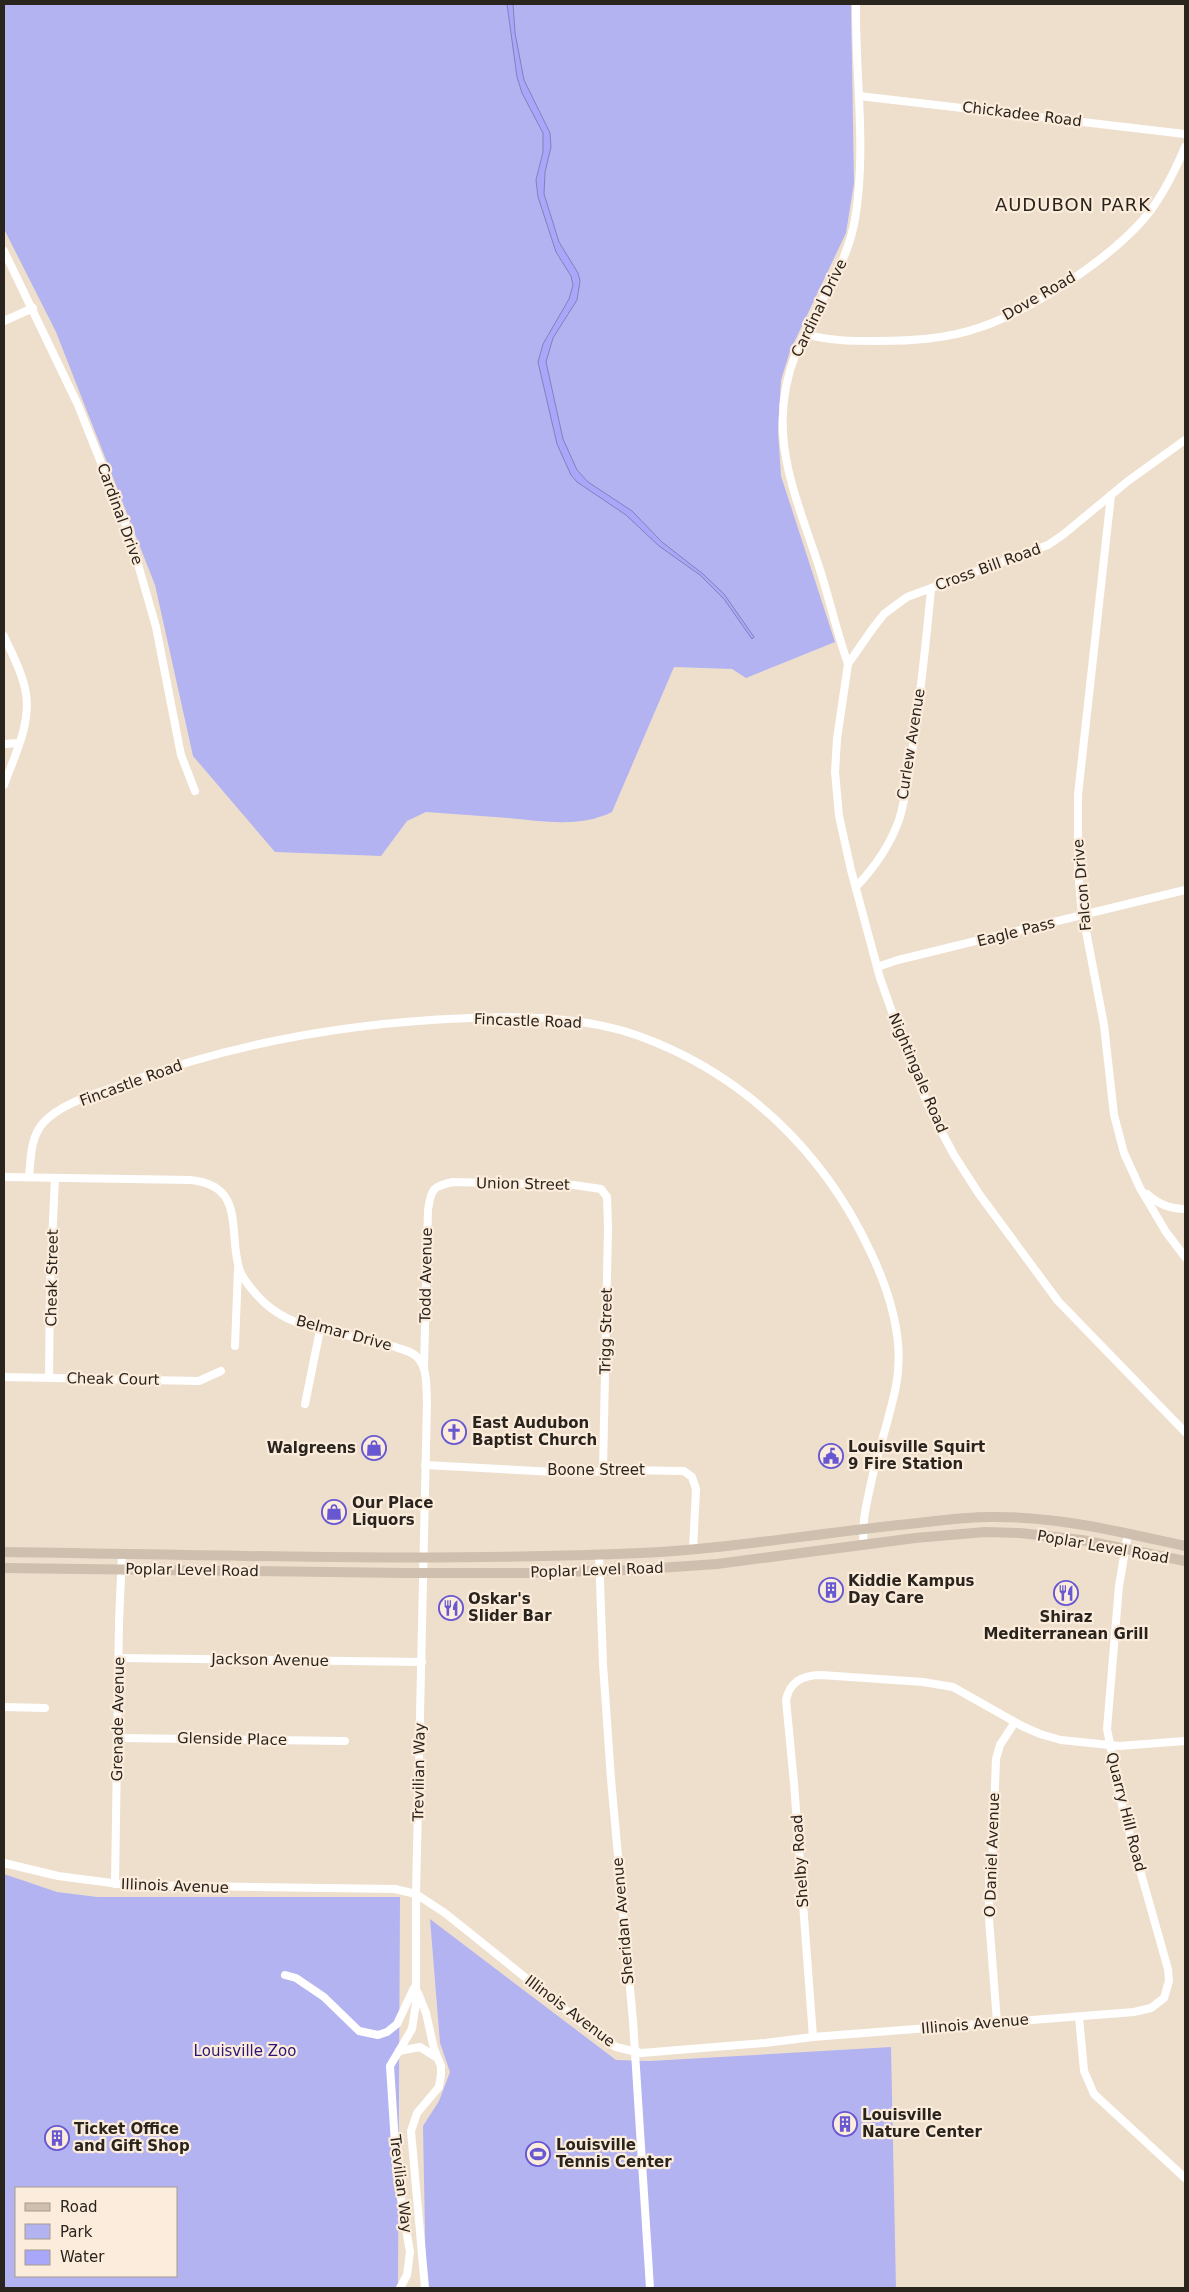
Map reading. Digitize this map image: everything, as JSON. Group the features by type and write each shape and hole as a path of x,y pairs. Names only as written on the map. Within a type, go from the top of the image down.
{"main road":[{"name":"Poplar Level Road","path":"4,1552 501,1558 692,1549 959,1518 1015,1517 1079,1524 1185,1546"},
{"name":"Poplar Level Road","path":"4,1568 423,1572 600,1570 717,1564 956,1534 1011,1533 1082,1540 1185,1561"}],"street":[{"name":"Cardinal Drive","path":"848,664 824,581 790,480 783,445 786,387 796,353 842,263 851,240 861,166 856,4"},
{"name":"Chickadee Road","path":"858,96 1185,134"},
{"name":"Dove Road","path":"805,334 821,339 858,341 926,339 972,330 1006,318 1055,291 1125,237 1153,207 1171,179 1185,146"},
{"name":"Cardinal Drive","path":"4,250 78,405 129,533 156,626 181,755 195,791"},
{"path":"4,320 32,308"},
{"name":"Cross Bill Road","path":"848,664 889,610 908,597 1048,545 1185,440"},
{"name":"Falcon Drive","path":"1111,495 1078,795 1078,867 1083,916 1104,1025 1114,1115 1124,1153 1140,1188 1166,1232 1185,1257"},
{"name":"Curlew Avenue","path":"856,888 871,871 891,836 904,798 916,722 931,589"},
{"path":"4,636 26,694 26,716 4,785"},
{"name":"Nightingale Road","path":"848,664 837,739 835,772 839,816 877,967 907,1054 930,1110 967,1176 1032,1268 1071,1316 1185,1432"},
{"path":"4,744 18,743"},
{"name":"Eagle Pass","path":"877,967 898,960 1185,890"},
{"name":"Fincastle Road","path":"29,1177 35,1136 42,1124 53,1115 87,1097 145,1076 188,1062 266,1042 368,1025 435,1019 506,1017 540,1018 600,1025 637,1035 675,1050 740,1089 783,1125 805,1148 822,1169 844,1203 879,1271 890,1303 896,1332 898,1356 897,1383 878,1454 862,1529 864,1545"},
{"name":"Belmar Drive","path":"4,1177 190,1180 211,1185 225,1197 231,1206 238,1269 252,1289 272,1309 320,1330 381,1342 406,1351 418,1358 424,1369"},
{"name":"Cheak Street","path":"49,1378 50,1286 55,1178"},
{"name":"Union Street","path":"440,1186 453,1182 574,1185 595,1186 604,1192"},
{"name":"Todd Avenue","path":"424,1369 428,1210 431,1192 440,1186"},
{"path":"1140,1188 1156,1203 1176,1209 1185,1209"},
{"name":"Trigg Street","path":"603,1470 608,1228 608,1204 604,1192"},
{"path":"235,1346 238,1269"},
{"path":"305,1404 320,1330"},
{"path":"424,1369 427,1402 424,1557"},
{"name":"Cheak Court","path":"4,1377 200,1381 220,1371"},
{"name":"Boone Street","path":"425,1466 574,1472 680,1470 688,1473 695,1482 692,1549"},
{"name":"Quarry Hill Road","path":"1079,2017 1134,2012 1151,2008 1164,1998 1169,1981 1165,1956 1123,1810 1106,1729 1119,1586 1128,1534"},
{"name":"Grenade Avenue","path":"115,1884 122,1554"},
{"name":"Sheridan Avenue","path":"600,1554 610,1779 634,2052 650,2288"},
{"name":"Trevilian Way","path":"400,2288 407,2276 410,2252 397,2176 390,2066 412,2029 415,2016 424,1557"},
{"name":"Jackson Avenue","path":"119,1658 422,1662"},
{"name":"Shelby Road","path":"813,2037 794,1783 788,1736 786,1700 791,1687 798,1680 812,1674 940,1683 967,1693 1015,1722"},
{"path":"4,1707 44,1708"},
{"path":"1015,1722 1040,1734 1061,1740 1119,1746 1185,1741"},
{"name":"O Daniel Avenue","path":"997,2022 989,1919 989,1876 992,1866 996,1759 1000,1745 1015,1722"},
{"name":"Glenside Place","path":"118,1738 345,1741"},
{"name":"Illinois Avenue","path":"4,1863 58,1876 115,1884 180,1887 395,1889 416,1894 445,1913 597,2035 616,2047 634,2052 1079,2017"},
{"path":"285,1975 296,1978 324,1997 359,2031 378,2035 387,2032 397,2024 415,1986"},
{"name":"Trevilian Way","path":"415,1986 426,2013 436,2057 441,2066 439,2087 417,2113 411,2131 425,2288"},
{"path":"1079,2017 1084,2071 1094,2094 1185,2178"},
{"path":"399,2051 420,2047 436,2057"}],"green space":[{"path":"4,4 851,4 854,183 846,233 790,351 781,380 778,431 781,476 835,642 746,678 732,669 674,667 612,812 600,817 574,822 547,822 426,812 407,821 381,856 275,852 193,756 155,585 56,332 4,229"},
{"name":"Louisville Zoo","path":"4,1874 57,1892 97,1897 400,1897 398,2288 4,2288"},
{"path":"430,1919 616,2060 650,2061 891,2047 896,2288 426,2288 423,2126 439,2101 450,2072 440,2043"}],"water":[{"path":"507,4 513,4 515,33 524,80 550,133 551,147 545,172 544,194 559,242 578,273 580,281 577,300 553,338 546,362 563,439 577,470 588,482 632,511 662,542 703,574 724,594 754,637 752,639 724,599 700,575 659,546 626,515 577,482 571,475 557,444 538,362 543,344 569,299 573,285 571,276 556,252 538,197 536,180 543,152 543,133 522,93 517,77"}],"place":[{"name":"East Audubon Baptist Church","path":"454,1432"},
{"name":"Walgreens","path":"374,1448"},
{"name":"Louisville Squirt 9 Fire Station","path":"831,1456"},
{"name":"Our Place Liquors","path":"334,1512"},
{"name":"Kiddie Kampus Day Care","path":"831,1590"},
{"name":"Shiraz Mediterranean Grill","path":"1066,1593"},
{"name":"Oskar's Slider Bar","path":"451,1608"},
{"name":"Louisville Nature Center","path":"845,2124"},
{"name":"Ticket Office and Gift Shop","path":"57,2138"},
{"name":"Louisville Tennis Center","path":"538,2154"}],"district":[{"name":"AUDUBON PARK","path":"1073,204"}]}
